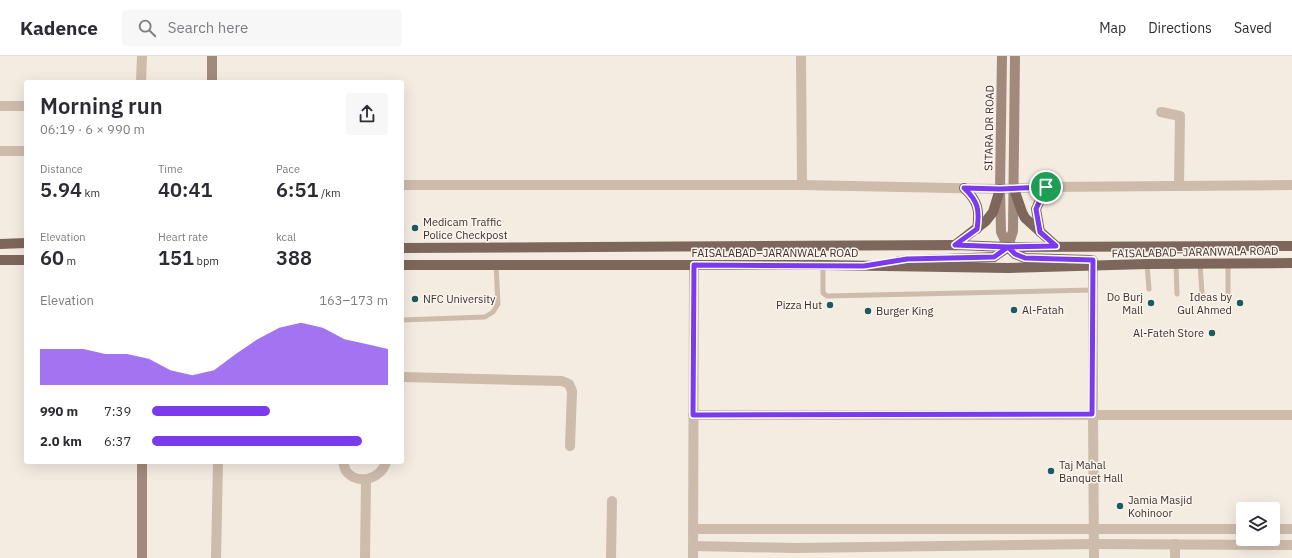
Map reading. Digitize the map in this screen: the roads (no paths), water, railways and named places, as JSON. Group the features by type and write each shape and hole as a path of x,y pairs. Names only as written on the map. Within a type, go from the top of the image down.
{"main road":[{"path":"1040,232 1036,209 1046,187"},
{"path":"964,188 971,194 977,205 979,220 977,229"},
{"path":"955,245 986,221 993,212 1000,189"},
{"path":"1014,189 1022,212 1030,223 1056,246"},
{"path":"0,244 24,243"},
{"name":"FAISALABAD–JARANWALA ROAD","path":"404,248 955,245 1008,247 1292,246"},
{"path":"864,266 907,259 994,257 1008,247 1015,254 1025,258 1093,263"},
{"path":"0,260 24,260"},
{"name":"FAISALABAD–JARANWALA ROAD","path":"404,265 823,265 1008,268 1093,263 1114,265 1292,263"}],"street":[{"path":"141,80 142,56"},
{"path":"212,56 212,80"},
{"path":"801,56 802,185"},
{"name":"SITARA DR ROAD","path":"1002,56 1000,189 1001,232 1008,247"},
{"path":"1008,247 1013,231 1015,56"},
{"path":"0,106 24,106"},
{"path":"1161,112 1180,116 1179,186"},
{"path":"0,151 24,151"},
{"path":"404,185 802,185 1000,189 1046,187 1292,185"},
{"path":"1093,263 1092,414 1094,558"},
{"path":"693,558 694,265"},
{"path":"404,377 566,382 570,384 572,391 570,446"},
{"path":"693,415 1292,415"},
{"path":"142,464 142,558"},
{"path":"216,558 218,464"},
{"path":"344,464 346,471 355,478 366,480 377,476 385,464"},
{"path":"365,558 366,480"},
{"path":"611,558 612,501"},
{"path":"693,529 1236,529"},
{"path":"1280,529 1292,529"},
{"path":"693,546 794,553 1095,544 1292,545"},
{"path":"1175,544 1175,558"}],"lane":[{"path":"1228,263 1228,296"},
{"path":"1146,264 1149,289"},
{"path":"1176,264 1176,294"},
{"path":"1200,264 1202,294"},
{"path":"404,320 485,317 493,312 498,304 496,265"},
{"path":"823,265 823,293 827,296 1093,290"}],"place":[{"name":"Medicam Traffic Police Checkpost","path":"415,228"},
{"name":"NFC University","path":"415,299"},
{"name":"Do Burj Mall","path":"1151,303"},
{"name":"Ideas by Gul Ahmed","path":"1240,303"},
{"name":"Pizza Hut","path":"830,305"},
{"name":"Al-Fatah","path":"1014,310"},
{"name":"Burger King","path":"868,311"},
{"name":"Al-Fateh Store","path":"1212,333"},
{"name":"Taj Mahal Banquet Hall","path":"1051,471"},
{"name":"Jamia Masjid Kohinoor","path":"1120,506"}]}
